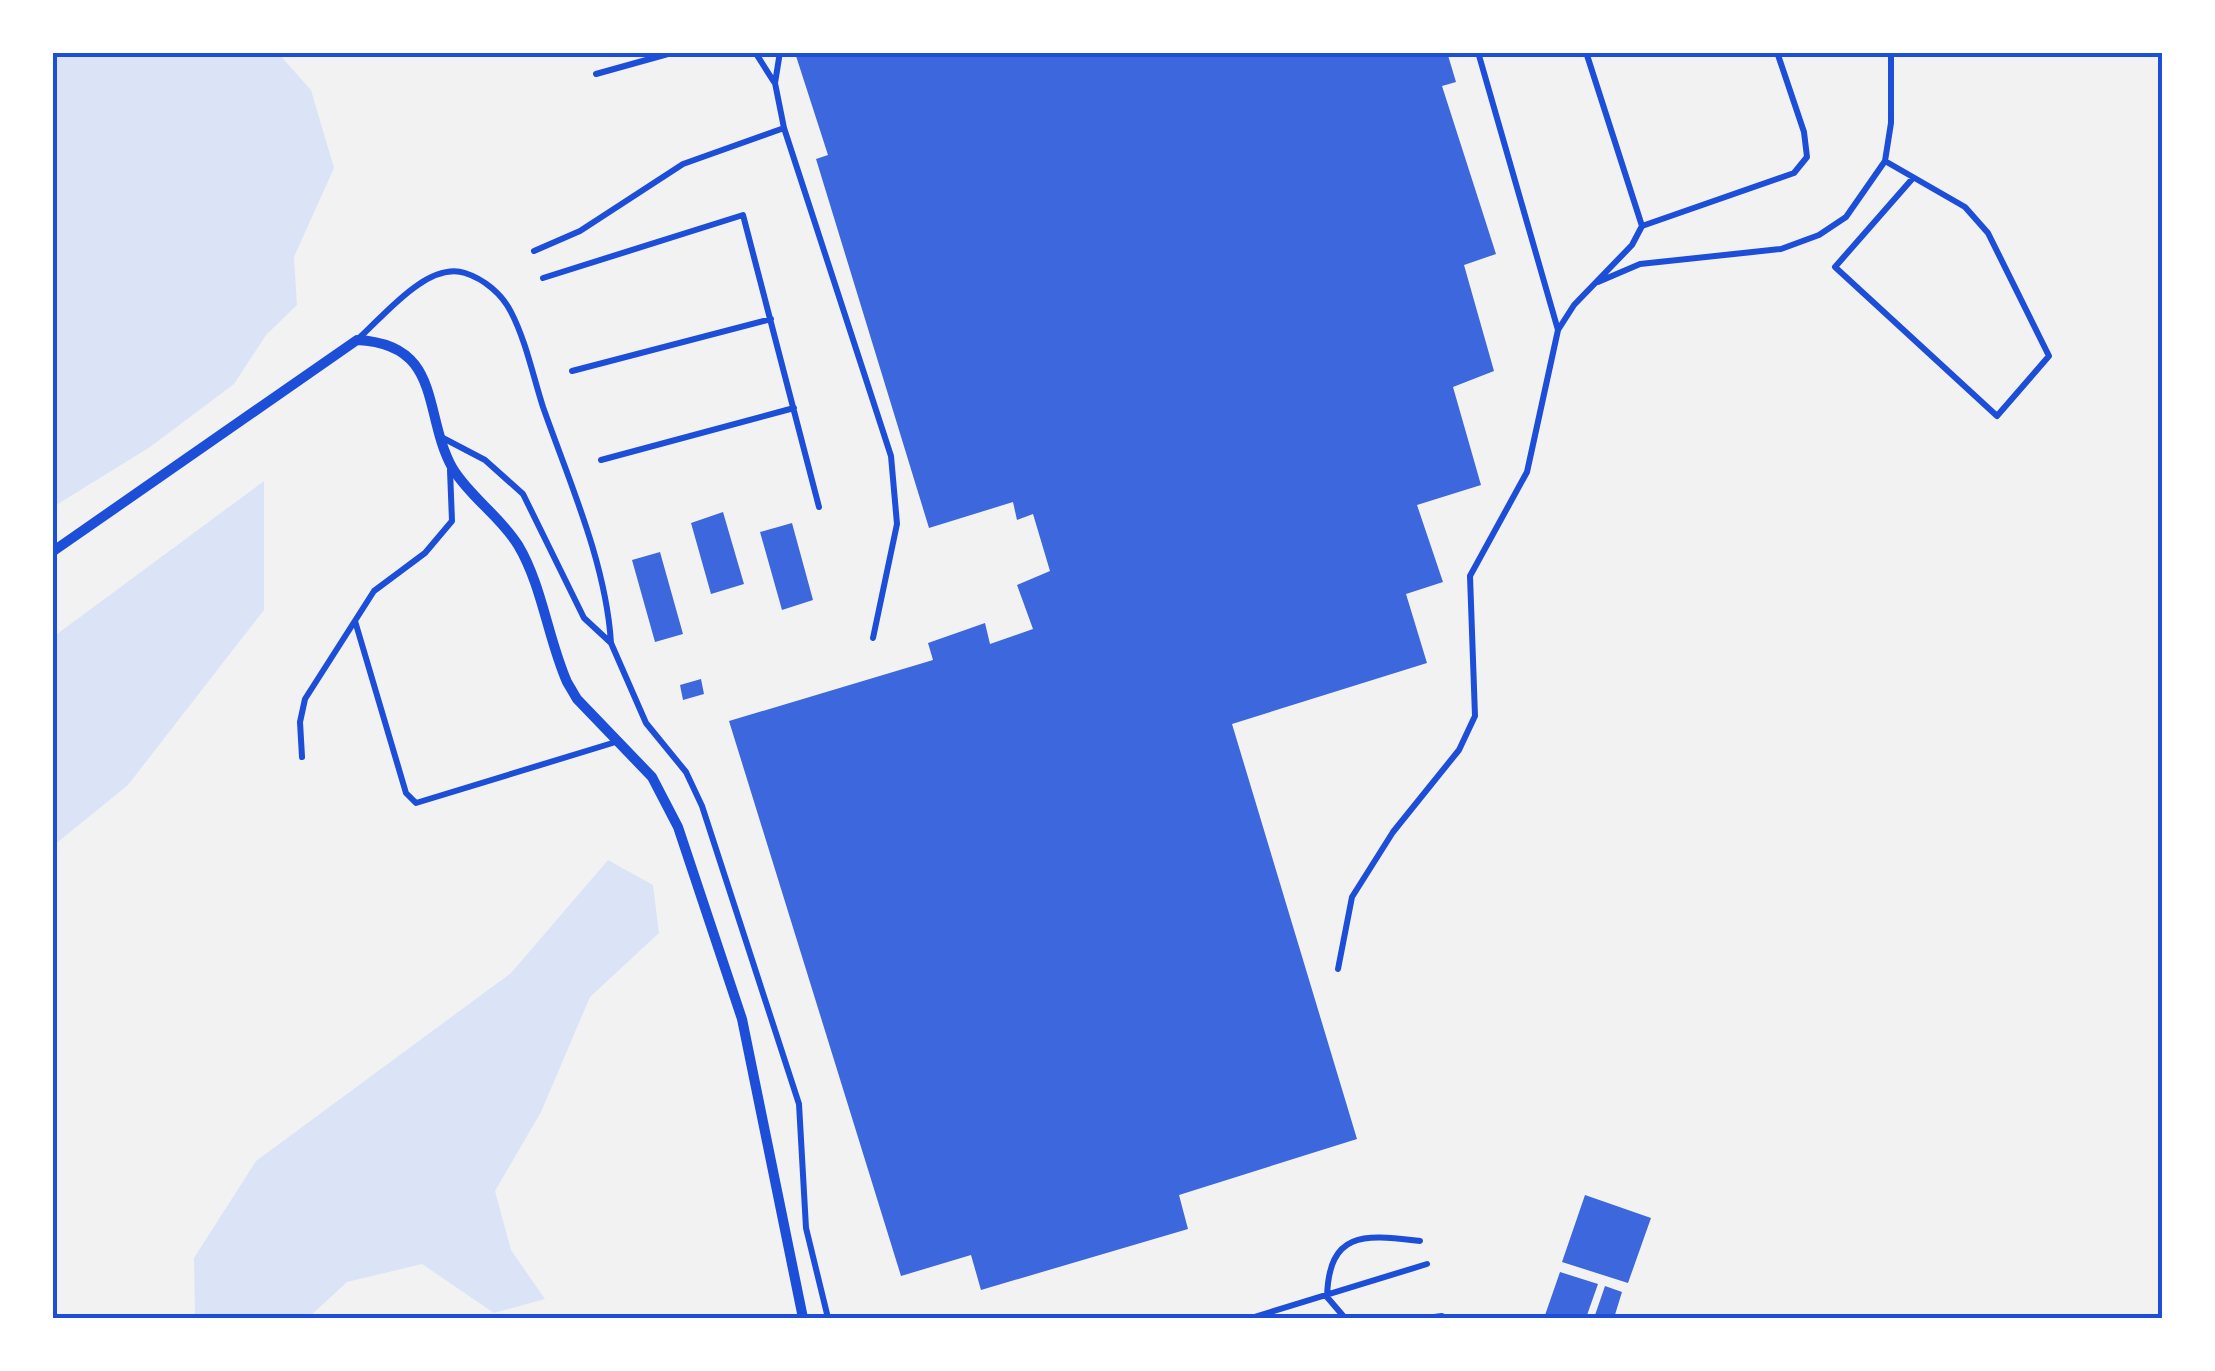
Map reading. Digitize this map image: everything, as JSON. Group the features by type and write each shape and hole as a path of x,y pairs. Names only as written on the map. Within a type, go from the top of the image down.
{"street":[{"path":"52,552 357,340 395,347 412,360 424,378 450,464 518,544 558,662 577,700 620,740 666,798 730,974 804,1318"}],"lane":[{"path":"596,74 675,52"},
{"path":"755,52 775,84"},
{"path":"780,52 775,84 784,128 891,456 896,524 873,638"},
{"path":"1478,52 1558,330"},
{"path":"1586,52 1642,226"},
{"path":"1338,969 1352,897 1392,832 1459,750 1475,716 1470,576 1528,472 1558,330 1592,284 1632,245 1642,226 1794,173 1807,157 1804,132 1777,52"},
{"path":"1592,284 1640,264 1781,249 1819,236 1846,217 1885,161 1891,123 1891,52"},
{"path":"534,251 580,231 683,164 784,128"},
{"path":"1885,161 1965,207 1988,233 2050,356 1997,416 1835,267 1913,178"},
{"path":"543,278 743,214 819,507"},
{"path":"357,340 409,293 434,277 462,272 493,288 511,311 609,611 611,642 646,723 686,772 702,806 793,1085 803,1140 806,1228 828,1318"},
{"path":"572,371 771,319"},
{"path":"601,460 794,408"},
{"path":"443,438 485,460 523,494 584,618 611,642"},
{"path":"302,757 300,722 304,699 374,591 425,553 452,521 450,464"},
{"path":"355,621 406,793 416,803 620,740"},
{"path":"1346,1318 1327,1297 1328,1272 1335,1253 1355,1239 1420,1241"},
{"path":"1251,1318 1427,1264"},
{"path":"1426,1318 1442,1316"}],"shaded area":[{"path":"53,52 278,53 311,90 334,168 294,257 297,305 266,335 234,384 150,447 53,507"},
{"path":"264,481 264,610 128,785 53,846 53,637"},
{"path":"608,860 653,885 659,933 590,997 541,1112 495,1191 511,1250 545,1299 494,1313 422,1264 347,1282 308,1318 195,1318 194,1258 256,1161 511,973"}],"building":[{"path":"809,52 1447,52 1456,82 1442,86 1496,254 1464,265 1494,371 1453,387 1481,485 1417,505 1443,582 1406,594 1427,663 1232,724 1357,1139 1179,1195 1188,1229 981,1290 971,1255 901,1276 729,721 933,660 928,643 985,623 990,644 1033,629 1017,585 1050,571 1033,514 1017,520 1013,502 929,528 816,159 828,155 796,56"},
{"path":"723,512 744,584 711,594 691,523"},
{"path":"792,523 813,600 782,610 760,532"},
{"path":"660,552 683,634 655,642 632,560"},
{"path":"701,679 704,694 683,700 680,685"},
{"path":"1585,1195 1651,1218 1628,1283 1562,1262"},
{"path":"1560,1272 1598,1284 1586,1318 1544,1318"},
{"path":"1605,1286 1622,1292 1614,1318 1594,1318"}]}
